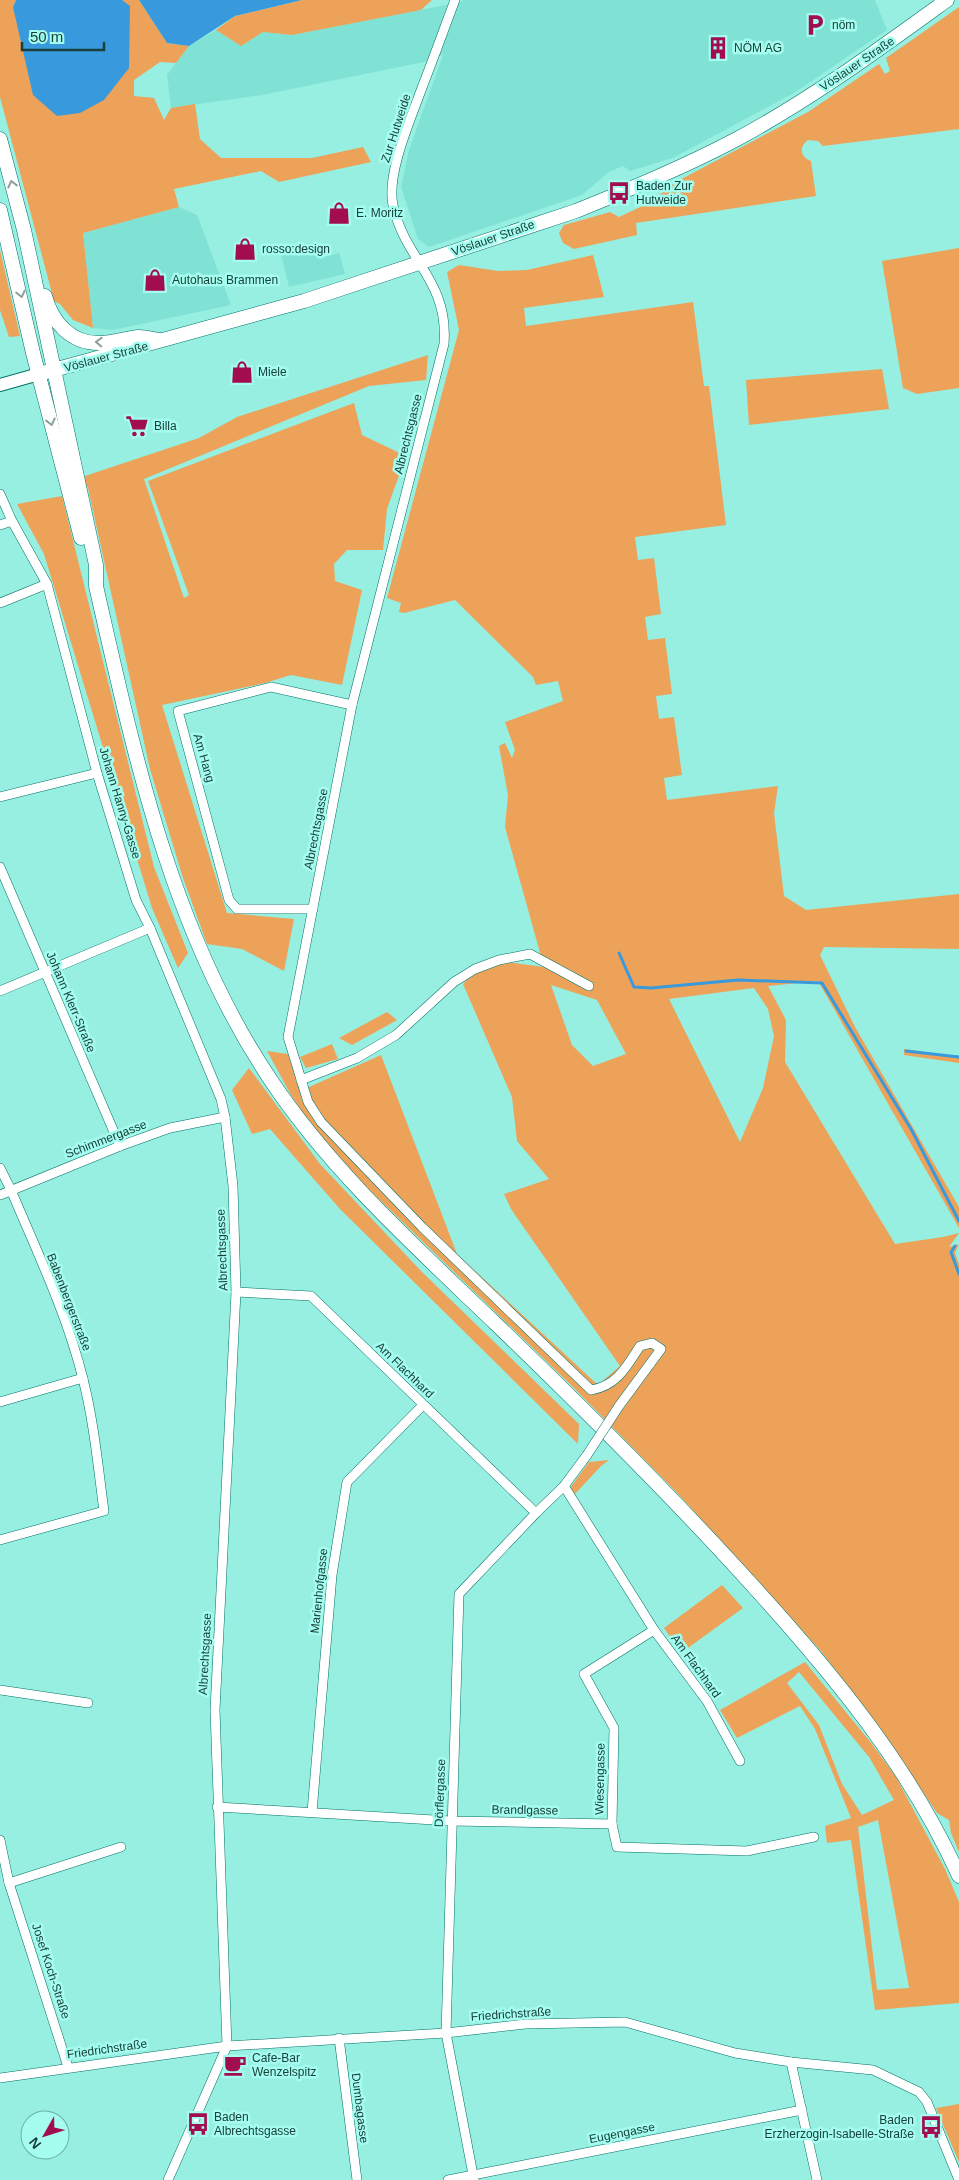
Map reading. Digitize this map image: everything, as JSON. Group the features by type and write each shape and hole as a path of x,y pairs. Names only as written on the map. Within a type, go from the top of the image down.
{"main road":[{"name":"Vöslauer Straße","path":"39,374 304,301 576,210 670,172 735,140 809,96 878,50 947,0"},
{"path":"0,139 24,230 96,565 96,586"},
{"path":"0,210 39,374 88,565 96,586 137,762 171,877 213,980 248,1044 270,1080 317,1142 364,1196 602,1426 693,1520 767,1601 825,1670 886,1749 920,1799 959,1876"},
{"path":"24,230 33,254 48,308 56,323 68,333 80,340 98,344 140,337 164,340"}],"street":[{"name":"Zur Hutweide","path":"420,262 406,243 393,206 391,187 404,137 454,0"},
{"name":"Albrechtsgasse","path":"420,262 429,275 439,297 446,324 444,344 352,705 288,1037 308,1102 321,1122 366,1171 429,1234 592,1390 605,1388 623,1372 640,1346 652,1343 661,1350 619,1406"},
{"name":"Vöslauer Straße","path":"0,385 39,374"},
{"name":"Johann Hanny-Gasse","path":"0,494 12,521 47,584 97,773 136,900 150,928 221,1099 225,1117"},
{"path":"0,524 12,521"},
{"path":"0,603 47,584"},
{"name":"Am Hang","path":"313,909 237,909 229,900 178,711 271,688 352,705"},
{"path":"0,797 97,773"},
{"name":"Johann Klerr-Straße","path":"0,867 120,1146"},
{"path":"0,991 150,928"},
{"path":"301,1080 357,1058 396,1036 454,982 475,969 498,960 530,954 589,986"},
{"name":"Albrechtsgasse","path":"168,2180 227,2046 215,1710 236,1292 233,1186 225,1117"},
{"name":"Schimmergasse","path":"0,1195 120,1146 170,1128 225,1117"},
{"name":"Babenbergerstraße","path":"0,1168 11,1190 70,1334 94,1426 104,1511 0,1540"},
{"name":"Am Flachhard","path":"236,1292 311,1296 536,1514"},
{"path":"0,1402 83,1378"},
{"name":"Marienhofgasse","path":"312,1812 332,1575 347,1482 423,1405"},
{"name":"Dörflergasse","path":"474,2178 446,2032 451,1821 460,1594 564,1486 619,1406"},
{"name":"Am Flachhard","path":"564,1486 654,1630 707,1700 740,1761"},
{"name":"Wiesengasse","path":"612,1824 614,1728 584,1674 654,1630"},
{"path":"0,1690 88,1703"},
{"name":"Brandlgasse","path":"217,1807 451,1821 612,1824"},
{"path":"612,1824 617,1847 747,1851 814,1838"},
{"name":"Josef Koch-Straße","path":"0,1840 9,1883 68,2067"},
{"path":"9,1883 121,1847"},
{"name":"Friedrichstraße","path":"0,2078 227,2046 446,2032 525,2024 625,2022 735,2053 791,2062 873,2070 919,2092 927,2102 959,2180"},
{"name":"Dumbagasse","path":"339,2038 357,2180"},
{"path":"791,2062 817,2180"},
{"name":"Eugengasse","path":"448,2180 474,2178 802,2110"}],"shaded area":[{"path":"0,0 16,0 13,7 130,7 122,0 139,0 167,43 189,46 176,63 160,62 134,80 134,96 154,98 164,120 171,108 195,104 200,139 221,158 312,158 363,147 371,162 279,182 261,171 174,189 179,207 83,233 93,328 73,320 60,304 54,301 0,97"},
{"path":"16,0 122,0 130,6 129,68 104,100 80,113 57,116 33,95 13,7"},
{"path":"139,0 302,0 235,16 189,46 167,43"},
{"path":"302,0 432,0 421,10 292,35 263,32 241,46 216,30 235,16"},
{"name":"nöm","path":"463,0 875,0 887,30 794,93 673,158 630,171 623,166 609,172 582,195 429,247 418,239 401,187 409,150 443,55 424,62 262,95 171,108 167,75 189,46 216,30 241,46 263,32 292,35 461,2"},
{"path":"959,7 959,129 823,146 818,141 808,140 803,146 802,152 811,161 816,196 636,223 637,235 574,249 563,243 559,233 564,225 610,212 619,217 651,202 674,183 808,112 879,64 885,74 890,71 886,58"},
{"name":"Autohaus Brammen","path":"179,207 197,215 231,305 113,330 93,328 83,233"},
{"name":"Autohaus Brammen","path":"315,242 320,258 339,253 345,274 289,287 280,250"},
{"path":"959,248 959,388 917,394 903,388 882,261"},
{"path":"0,250 20,336 9,337 0,310"},
{"path":"593,255 604,297 524,308 526,326 693,302 704,386 709,386 726,525 635,537 638,560 654,558 661,614 645,617 648,640 665,638 672,694 656,696 659,719 674,717 682,775 664,778 667,800 778,786 774,813 784,896 806,910 959,894 959,949 824,947 820,955 855,1027 959,1207 959,1228 818,981 768,986 786,1020 785,1062 895,1244 959,1233 949,1247 959,1244 955,1253 959,1264 959,1852 951,1833 949,1820 937,1813 879,1727 820,1650 678,1494 574,1388 356,1177 307,1119 291,1095 267,1051 288,1054 300,1091 381,1055 457,1254 598,1385 620,1366 511,1209 504,1194 549,1179 517,1141 512,1097 463,984 473,973 506,962 544,967 505,827 508,795 499,746 505,743 512,758 515,750 505,722 563,701 558,681 536,685 533,677 455,600 404,613 399,612 401,603 387,598 459,330 447,272 459,265 498,271 527,270","holes":["551,985 597,1000 626,1054 593,1066 572,1045","754,988 768,1009 774,1036 763,1088 740,1142 669,999"]},
{"path":"428,355 426,380 369,386 144,479 184,598 189,595 148,481 354,403 362,435 406,456 387,509 383,550 347,550 334,564 335,581 362,590 342,685 291,675 265,683 162,705 227,913 294,919 284,971 242,949 207,944 183,878 150,769 88,488 82,477 199,438 237,417"},
{"path":"882,369 889,409 749,425 746,380"},
{"path":"62,496 154,867 188,953 178,968 152,908 44,554 17,504"},
{"path":"387,1012 397,1020 352,1045 339,1038"},
{"path":"332,1044 338,1059 306,1068 300,1057"},
{"path":"904,1049 959,1057 959,1063 904,1055"},
{"path":"249,1068 320,1164 422,1272 579,1424 578,1444 340,1209 270,1129 252,1134 232,1090"},
{"path":"609,1460 575,1494 570,1488 589,1462"},
{"path":"722,1585 743,1608 681,1653 664,1628"},
{"path":"805,1662 872,1744 896,1777 945,1869 959,1902 959,2003 875,2010 851,1840 827,1843 825,1826 851,1818 815,1729 800,1706 737,1738 720,1710","holes":["799,1672 869,1757 894,1800 862,1815 842,1784 819,1725 787,1683","878,1820 909,1987 909,1988 877,1990 858,1827"]},
{"path":"959,2104 959,2162 936,2108"}],"waterway":[{"path":"619,953 634,987 651,988 738,980 822,983 911,1129 959,1221"},
{"path":"906,1051 959,1057"},
{"path":"955,1246 951,1252 959,1274"}],"place":[{"name":"nöm","path":"815,25"},
{"name":"NÖM AG","path":"718,48"},
{"name":"Baden Zur Hutweide","path":"619,193"},
{"name":"E. Moritz","path":"339,213"},
{"name":"rosso:design","path":"245,249"},
{"name":"Autohaus Brammen","path":"155,280"},
{"name":"Miele","path":"242,372"},
{"name":"Billa","path":"137,426"},
{"name":"Cafe-Bar Wenzelspitz","path":"235,2065"},
{"name":"Baden Albrechtsgasse","path":"198,2124"},
{"name":"Baden Erzherzogin-Isabelle-Straße","path":"931,2127"}]}
